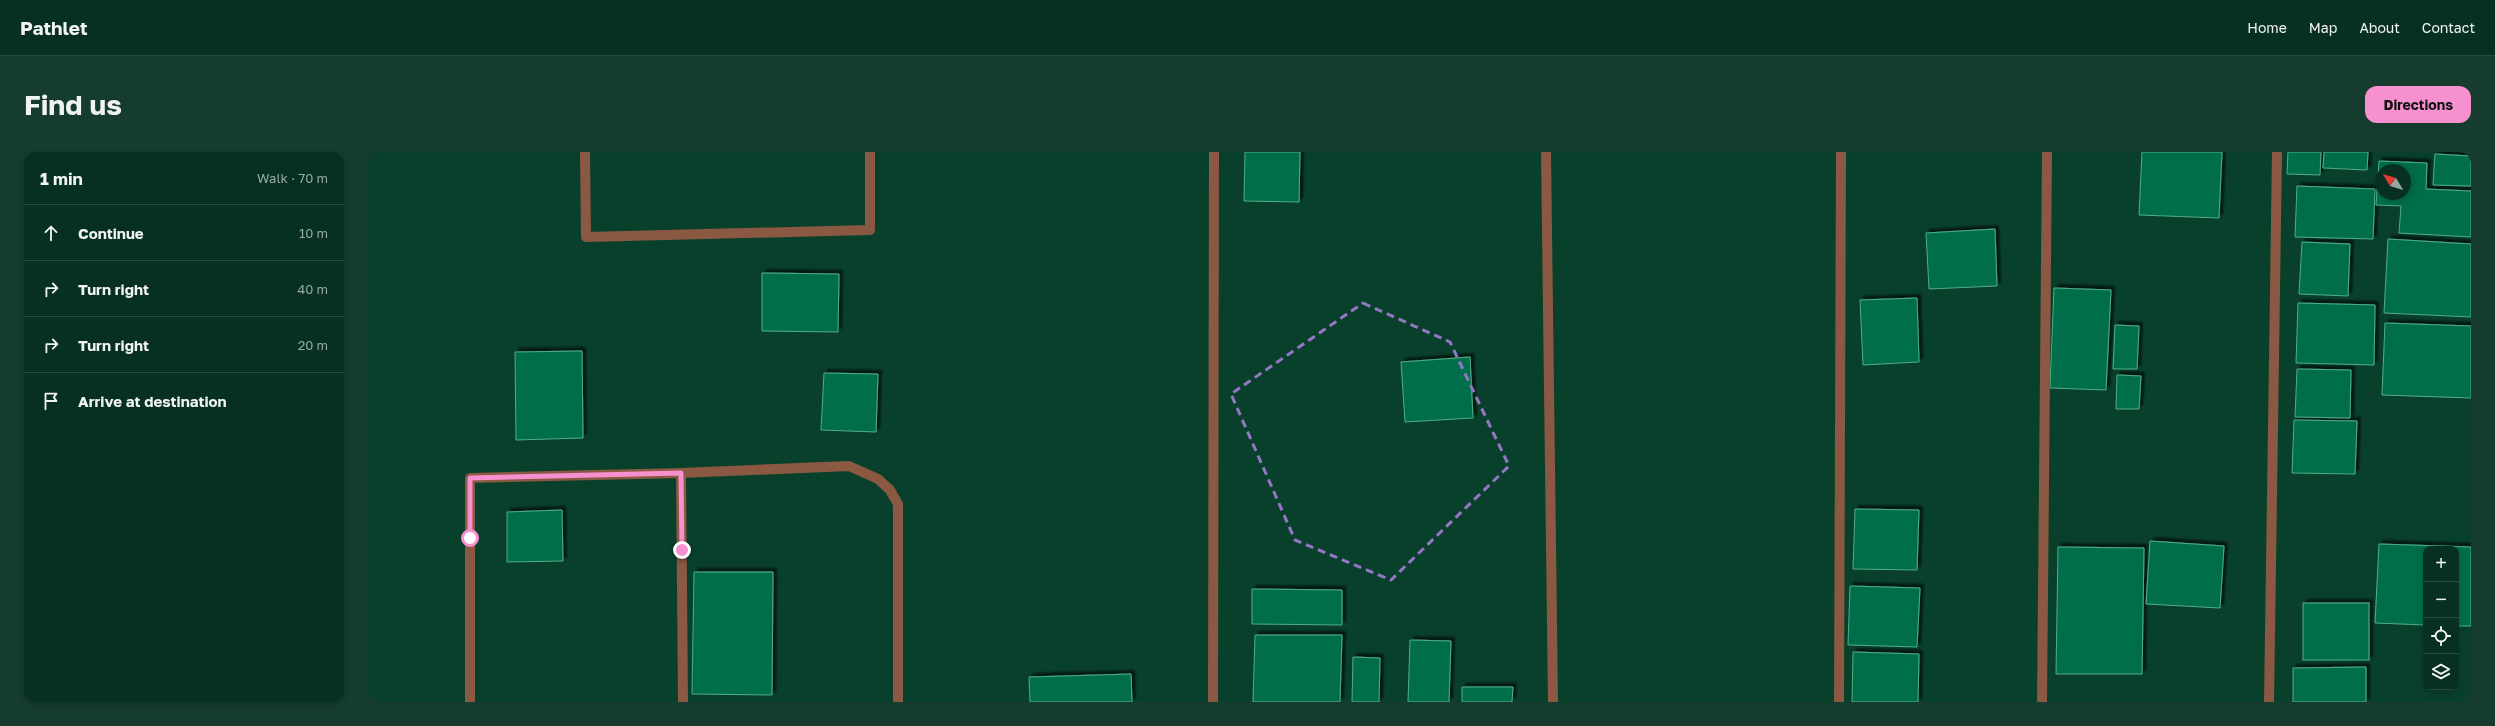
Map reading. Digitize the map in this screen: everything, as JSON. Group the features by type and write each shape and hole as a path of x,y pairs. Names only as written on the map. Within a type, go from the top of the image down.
{"street":[{"path":"585,152 586,237 870,230 870,152"},
{"path":"1213,702 1214,152"},
{"path":"1546,152 1553,702"},
{"path":"1839,702 1841,152"},
{"path":"2042,702 2047,152"},
{"path":"2269,702 2277,152"},
{"path":"470,702 470,478 681,473 848,466 878,479 890,490 898,504 898,702"},
{"path":"681,473 682,702"}],"highlighted area":[{"path":"1363,303 1450,342 1509,466 1391,580 1295,540 1231,394"}],"building":[{"path":"1245,152 1300,152 1299,202 1244,201"},
{"path":"2142,152 2222,152 2219,218 2139,215"},
{"path":"2288,152 2321,152 2320,175 2287,174"},
{"path":"2324,152 2368,152 2367,170 2323,168"},
{"path":"2435,154 2471,156 2471,186 2433,185"},
{"path":"2379,161 2427,163 2426,189 2471,191 2471,237 2399,233 2401,206 2376,205 2376,200 2411,200 2411,164 2379,164"},
{"path":"2297,186 2375,189 2373,239 2295,237"},
{"path":"1995,229 1997,286 1929,289 1926,233"},
{"path":"2388,239 2471,244 2471,317 2384,313"},
{"path":"2302,242 2350,244 2348,296 2299,294"},
{"path":"762,273 839,274 838,332 762,331"},
{"path":"2054,288 2111,290 2106,390 2050,388"},
{"path":"1917,298 1919,362 1863,365 1860,300"},
{"path":"2298,303 2375,305 2374,365 2296,363"},
{"path":"2385,323 2471,326 2471,398 2382,395"},
{"path":"2115,325 2139,326 2137,369 2113,369"},
{"path":"582,351 583,438 516,440 515,352"},
{"path":"1470,357 1473,418 1405,422 1401,362"},
{"path":"2297,369 2351,370 2350,418 2295,417"},
{"path":"824,373 878,374 876,432 821,430"},
{"path":"2117,375 2141,376 2139,409 2116,409"},
{"path":"2294,420 2357,421 2355,474 2292,473"},
{"path":"1855,509 1919,510 1917,570 1853,569"},
{"path":"562,510 563,561 507,562 507,512"},
{"path":"2150,541 2224,546 2220,608 2146,604"},
{"path":"2379,544 2440,546 2423,546 2423,625 2375,623"},
{"path":"2058,547 2144,548 2142,674 2056,674"},
{"path":"2459,547 2471,547 2471,626 2459,626"},
{"path":"694,572 773,572 772,695 692,694"},
{"path":"1850,586 1920,588 1917,647 1848,645"},
{"path":"1252,589 1342,590 1342,625 1252,624"},
{"path":"2303,603 2369,603 2369,660 2303,660"},
{"path":"1255,635 1342,635 1340,702 1253,702"},
{"path":"1410,640 1451,641 1449,702 1408,702"},
{"path":"1853,652 1919,654 1918,702 1852,702"},
{"path":"1353,657 1380,658 1379,702 1352,702"},
{"path":"2366,667 2366,702 2293,702 2293,668"},
{"path":"1131,674 1132,702 1030,702 1029,677"},
{"path":"1462,687 1513,687 1512,702 1462,702"}],"route":[{"path":"470,538 470,478 681,473 682,550"}]}
